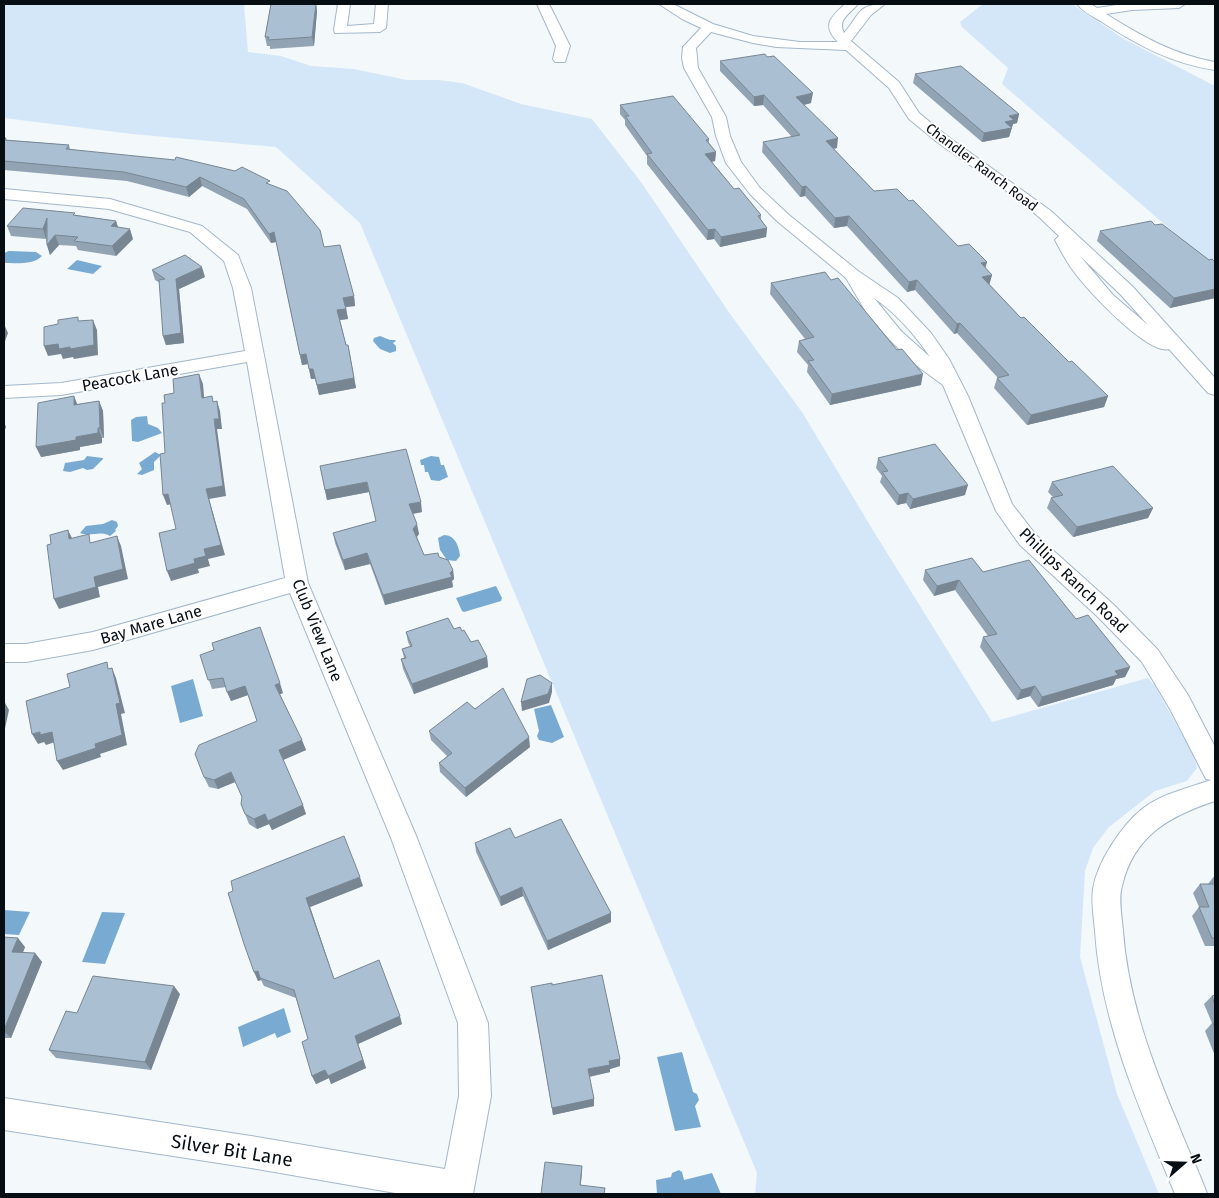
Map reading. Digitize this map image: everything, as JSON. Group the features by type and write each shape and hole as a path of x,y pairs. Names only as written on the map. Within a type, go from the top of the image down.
{"street":[{"path":"344,4 340,30 380,28 382,4"},
{"path":"543,4 563,46 560,58"},
{"path":"665,4 708,28 752,40 786,46 846,43"},
{"path":"846,43 835,28 836,19 852,4"},
{"path":"846,43 860,16 879,4"},
{"path":"1084,4 1121,28 1171,54 1185,60 1215,66"},
{"path":"1096,12 1132,6 1179,4"},
{"name":"Phillips Ranch Road","path":"708,28 690,47 690,63 719,117 723,136 734,163 756,192 783,218 852,275 863,296 909,350 949,380 958,396 1003,506 1028,540 1117,622 1150,656 1179,702 1215,771"},
{"name":"Chandler Ranch Road","path":"846,43 894,85 914,116 942,139 1030,201 1059,228 1071,257 1114,305 1145,333 1183,355 1215,388"},
{"name":"Club View Lane","path":"4,194 110,204 196,229 232,259 242,288 297,583 404,838 473,1023 475,1096 458,1191"},
{"name":"Peacock Lane","path":"4,392 61,389 255,355"},
{"name":"Bay Mare Lane","path":"4,654 26,653 93,641 297,583"},
{"path":"1191,1194 1162,1126 1120,997 1108,934 1107,887 1123,850 1144,823 1164,810 1215,790"},
{"name":"Silver Bit Lane","path":"4,1114 252,1152 458,1191"}],"shaded area":[{"path":"4,4 244,4 248,52 281,56 311,66 354,69 407,80 438,80 462,83 521,104 592,119 641,182 728,311 802,412 992,722 1148,678 1155,686 1195,758 1197,768 1187,781 1155,791 1109,827 1093,848 1085,871 1080,957 1117,1094 1159,1194 755,1194 757,1173 360,223 276,147 132,134 4,118"},
{"path":"983,4 1072,4 1124,39 1215,86 1215,268 1002,84 1008,68 962,27 960,22"}],"water":[{"path":"9,251 36,252 42,256 30,262 4,263 4,253"},
{"path":"77,260 102,266 93,274 67,269"},
{"path":"380,336 395,340 393,343 396,346 396,351 390,353 380,349 373,341 374,338"},
{"path":"147,416 148,424 158,428 162,433 138,442 132,441 131,420 136,417"},
{"path":"155,452 161,455 154,462 154,470 142,475 137,474 142,469 139,463"},
{"path":"87,456 103,459 93,469 87,470 83,468 70,472 63,471 65,463 84,460"},
{"path":"431,456 439,457 448,477 439,481 431,480 428,472 425,472 424,465 421,465 420,460"},
{"path":"112,520 117,522 118,526 116,531 110,536 106,534 80,533 86,526 103,524"},
{"path":"444,535 454,539 459,548 460,556 456,561 447,560 440,550 438,538"},
{"path":"496,586 502,598 501,601 462,611 456,598"},
{"path":"193,679 203,716 180,723 171,686"},
{"path":"551,705 564,737 552,743 539,740 534,709"},
{"path":"4,910 30,912 19,935 4,934"},
{"path":"102,912 125,913 105,964 82,962"},
{"path":"284,1008 291,1032 277,1038 275,1033 243,1047 238,1027"},
{"path":"682,1052 693,1092 697,1094 699,1100 695,1106 701,1127 675,1131 657,1057"},
{"path":"679,1170 682,1172 684,1180 712,1173 721,1194 657,1194 656,1180 671,1177 672,1173"}],"building":[{"path":"271,4 316,4 312,37 268,40 269,37 265,37"},
{"path":"765,54 767,57 774,56 813,93 796,97 838,138 826,141 874,191 897,189 909,201 913,200 958,246 969,244 987,262 981,263 992,275 982,277 1021,318 1024,317 1069,362 1072,361 1108,396 1031,415 997,378 1009,375 960,323 957,324 917,280 909,282 849,216 835,218 806,186 802,187 763,142 800,135 764,95 754,97 720,61"},
{"path":"961,66 1019,114 1009,116 1014,120 1005,122 1012,128 984,133 915,74"},
{"path":"673,96 709,139 706,140 716,152 705,154 734,189 739,188 761,215 758,216 767,228 721,237 715,229 708,230 647,154 652,153 625,116 629,116 620,105"},
{"path":"4,140 69,145 66,149 175,160 176,157 235,171 242,167 270,181 266,183 287,191 320,230 324,247 340,245 354,296 343,298 346,309 337,310 346,345 348,345 354,378 317,385 313,369 309,369 306,354 300,355 274,232 269,234 244,199 200,177 186,187 124,172 4,161"},
{"path":"23,208 75,213 73,215 116,221 111,226 130,229 112,246 74,241 78,237 55,235 47,245 47,218 43,229 7,226"},
{"path":"1151,221 1155,225 1162,224 1209,260 1212,259 1215,262 1215,289 1174,298 1100,231"},
{"path":"185,255 202,267 176,279 181,333 163,336 159,280 165,279 152,270"},
{"path":"825,272 831,280 838,278 897,350 902,349 923,374 832,394 808,361 814,360 799,341 814,337 771,283"},
{"path":"78,317 78,321 93,320 94,345 70,349 70,347 59,349 58,344 44,346 44,327 58,324 58,320"},
{"path":"199,374 202,398 212,396 213,402 217,401 219,419 214,419 223,486 206,489 221,545 204,549 206,556 194,559 195,563 167,571 159,533 176,529 168,494 163,495 160,454 165,453 162,403 165,403 164,395 174,393 173,379"},
{"path":"74,396 74,405 99,401 100,428 98,428 98,433 76,437 76,440 36,447 38,403"},
{"path":"935,444 968,485 913,499 908,493 899,495 882,472 888,471 878,458"},
{"path":"406,449 421,502 409,504 417,524 413,529 424,555 438,553 439,557 448,560 453,570 450,573 452,577 383,595 367,553 343,560 333,533 376,521 367,482 325,490 320,466"},
{"path":"1113,466 1153,508 1077,527 1051,498 1063,495 1052,482"},
{"path":"68,530 69,539 89,534 90,543 117,536 123,569 94,577 96,587 54,599 47,545 51,544 50,535"},
{"path":"972,558 983,572 1029,560 1076,619 1088,615 1130,667 1115,671 1118,675 1042,697 1035,686 1021,690 983,637 997,634 959,580 937,586 925,570"},
{"path":"448,618 454,629 460,627 462,631 464,630 471,642 478,640 487,657 412,684 401,659 406,658 402,649 412,646 406,632"},
{"path":"260,627 280,683 275,685 302,740 279,750 303,805 268,821 265,814 254,819 245,814 241,804 242,797 231,772 214,780 204,777 195,754 199,745 257,721 245,686 227,692 223,678 208,680 200,655 214,650 212,643"},
{"path":"107,662 108,669 112,668 120,703 116,704 122,735 95,744 96,748 57,761 52,732 40,735 40,732 32,734 26,701 70,687 67,674"},
{"path":"540,675 552,683 548,694 521,702 527,679"},
{"path":"503,688 529,737 465,788 439,763 452,753 429,731 467,702 475,709"},
{"path":"561,819 611,913 547,941 522,887 500,897 475,843 510,828 515,838"},
{"path":"344,836 360,877 306,898 334,979 379,960 400,1016 355,1036 363,1060 328,1076 325,1070 312,1076 302,1042 308,1039 294,990 260,978 258,971 254,972 228,893 233,891 231,881"},
{"path":"1200,884 1215,884 1215,938 1212,938 1199,907 1209,907"},
{"path":"4,937 18,938 12,952 35,953 4,1030"},
{"path":"602,975 620,1059 609,1061 610,1065 588,1069 594,1099 552,1108 531,987 552,983 552,985"},
{"path":"93,976 174,986 145,1062 49,1050 66,1011 77,1013"},
{"path":"545,1162 582,1166 580,1185 605,1188 604,1194 541,1194"}]}
